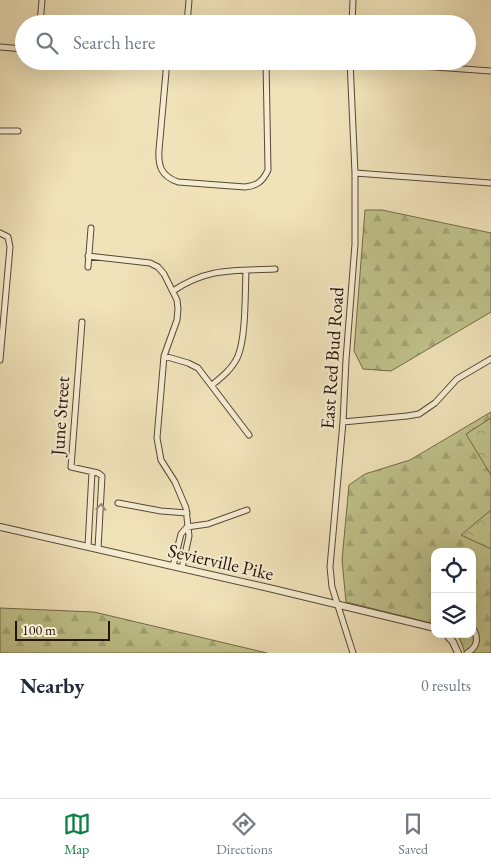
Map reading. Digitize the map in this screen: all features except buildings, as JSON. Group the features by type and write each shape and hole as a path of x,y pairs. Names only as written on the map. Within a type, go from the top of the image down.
{"street":[{"path":"41,15 42,0"},
{"path":"188,15 189,0"},
{"path":"352,15 353,0"},
{"path":"0,47 15,48"},
{"path":"165,70 158,164 161,171 170,179 178,182 245,188 260,182 268,170 266,70"},
{"name":"East Red Bud Road","path":"350,70 355,173 355,244 343,422 330,566 332,588 353,653"},
{"path":"476,70 491,71"},
{"path":"0,131 18,130"},
{"path":"355,173 491,183"},
{"path":"88,267 91,228"},
{"path":"0,233 8,237 10,246 0,360"},
{"path":"88,256 150,263 158,267 164,274 177,300 178,320 164,356 157,438 161,460 183,498 187,513 189,536 182,568"},
{"path":"173,291 197,277 211,273 275,269"},
{"path":"212,385 229,370 238,357 242,344 246,271"},
{"name":"June Street","path":"82,322 71,467 98,473 102,476 98,549"},
{"path":"164,356 198,368 249,435"},
{"path":"343,422 419,414 435,403 457,380 491,359"},
{"path":"88,546 92,472"},
{"path":"118,503 161,511 187,513"},
{"path":"173,566 181,534 187,526 208,524 247,510"},
{"name":"Sevierville Pike","path":"0,527 431,627"},
{"path":"467,653 476,646 476,636"},
{"path":"450,638 458,653"}],"green space":[{"path":"365,210 382,210 491,233 491,312 391,371 363,369 354,351"},
{"path":"491,412 491,653 465,653 459,638 476,638 476,548 431,548 431,623 346,602 342,560 349,485 365,474 410,460"},
{"path":"491,418 491,475 466,434"},
{"path":"491,510 491,549 461,535"},
{"path":"0,608 94,612 267,653 0,653"}]}
